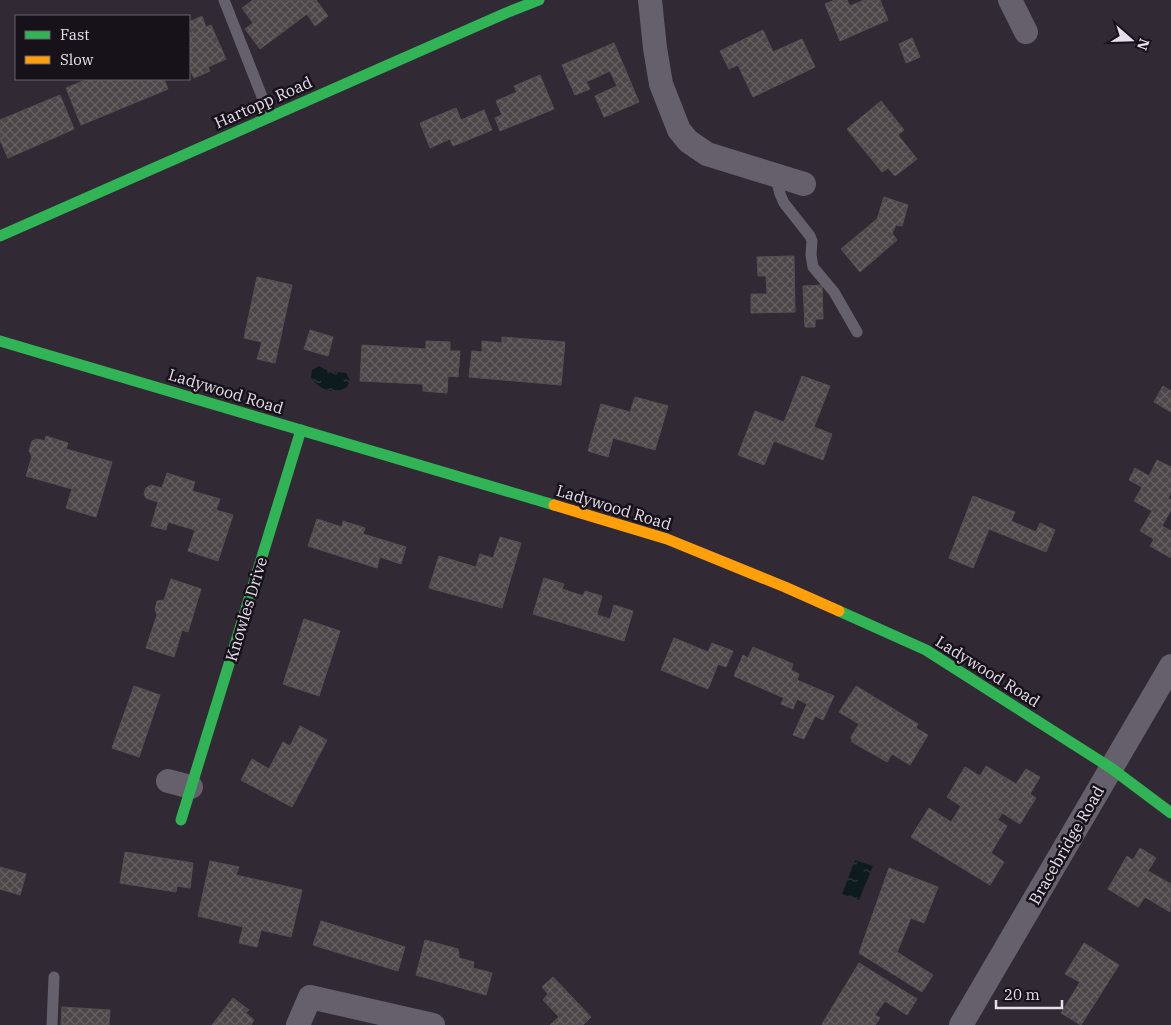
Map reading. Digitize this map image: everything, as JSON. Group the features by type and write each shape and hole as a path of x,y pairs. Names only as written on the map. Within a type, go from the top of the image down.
{"street":[{"name":"Hartopp Road","path":"0,236 270,117 504,6 539,0"},
{"path":"650,0 655,48 662,84 679,130 688,140 707,154 804,184"},
{"path":"1010,0 1026,32"},
{"name":"Ladywood Road","path":"0,341 667,539 786,586 926,650 1111,768 1171,813"},
{"name":"Knowles Drive","path":"182,820 301,430"},
{"name":"Bracebridge Road","path":"961,1025 1171,666"},
{"path":"168,781 191,787"},
{"path":"298,1025 310,997 432,1025"}],"lane":[{"path":"224,0 270,117"},
{"path":"775,175 784,202 810,236 812,241 812,262 815,272 834,292 857,332"},
{"path":"52,1025 54,977"}],"water":[{"path":"319,366 328,371 346,373 350,380 347,387 332,391 319,386 311,378 312,370"},
{"path":"855,860 873,866 859,900 842,894"}],"building":[{"path":"253,0 316,0 328,16 315,26 307,14 260,49 245,29 253,23 242,8"},
{"path":"835,0 847,0 850,6 864,0 880,0 888,20 840,41 825,4"},
{"path":"202,16 206,27 211,25 226,59 208,67 210,71 194,78 190,69 190,33 192,32 190,22"},
{"path":"763,30 773,52 802,39 815,67 753,97 738,65 729,69 720,51"},
{"path":"912,38 920,57 906,63 899,44"},
{"path":"614,43 639,102 604,117 595,96 617,86 610,71 586,82 590,89 575,95 562,65"},
{"path":"540,75 554,109 500,131 495,118 502,115 496,101 517,92 514,86"},
{"path":"86,80 164,80 168,89 81,125 66,88"},
{"path":"60,95 74,129 8,158 0,140 0,120"},
{"path":"881,101 904,130 898,135 917,159 895,176 888,168 882,172 847,129"},
{"path":"456,108 461,120 484,110 492,130 453,146 450,139 430,148 420,123"},
{"path":"884,197 908,205 902,226 896,225 892,233 897,240 860,272 841,249 877,219"},
{"path":"794,256 795,312 751,313 751,294 767,294 766,276 758,276 757,257"},
{"path":"257,277 292,285 275,363 257,359 262,342 244,338"},
{"path":"822,285 823,319 815,319 815,327 805,327 803,286"},
{"path":"310,330 333,337 328,356 304,349"},
{"path":"502,337 565,342 561,385 469,377 472,351 482,352 482,341 502,343"},
{"path":"426,341 450,342 450,351 460,351 458,377 448,376 447,393 423,391 423,384 360,381 362,345 426,349"},
{"path":"802,376 830,386 814,427 832,434 823,460 774,441 764,465 738,455 755,411 784,422"},
{"path":"1163,386 1171,391 1171,412 1154,402"},
{"path":"635,397 668,406 655,450 613,438 608,457 588,451 601,404 630,412"},
{"path":"46,436 68,443 66,449 112,462 96,517 66,508 72,489 26,476 32,456 29,451 32,441 37,439 45,441"},
{"path":"1157,460 1171,467 1171,492 1168,498 1171,500 1171,510 1162,526 1171,531 1171,558 1150,546 1154,539 1140,531 1152,511 1134,501 1142,487 1129,480 1135,468 1149,476"},
{"path":"167,473 195,482 192,491 220,499 216,510 233,515 218,561 188,551 195,530 168,522 166,530 151,526 158,502 146,498 144,494 146,488 151,485 162,488"},
{"path":"973,496 1015,512 1011,521 1036,532 1040,523 1055,530 1046,552 989,529 973,568 949,558"},
{"path":"317,519 342,527 343,521 365,528 363,534 406,547 401,564 380,557 377,568 308,546"},
{"path":"500,537 521,543 502,608 429,588 439,556 476,567 480,554 493,558"},
{"path":"544,578 564,584 562,589 583,596 585,591 602,596 597,615 610,619 614,605 633,611 624,641 533,614"},
{"path":"171,579 201,589 188,632 182,630 174,657 146,648 157,615 155,609 157,601 164,600"},
{"path":"304,619 340,631 319,696 283,684"},
{"path":"674,638 708,652 712,643 733,651 726,667 718,664 708,689 661,670"},
{"path":"753,647 793,664 791,670 799,674 797,680 834,696 823,720 815,716 804,739 793,735 807,704 797,699 793,709 781,704 784,698 734,676 743,655 748,658"},
{"path":"134,686 160,695 139,757 112,748"},
{"path":"856,686 918,724 916,728 928,735 910,765 892,754 887,762 852,742 851,737 859,724 839,712"},
{"path":"300,726 327,740 292,807 241,780 252,759 269,769 283,742 290,746"},
{"path":"986,766 1016,784 1026,769 1040,777 1030,794 1036,798 1020,824 1002,813 998,820 1007,826 991,853 1004,862 990,885 911,837 929,808 951,822 961,806 947,797 965,767 980,776"},
{"path":"1140,848 1156,858 1148,871 1171,884 1170,912 1145,897 1138,907 1108,889 1127,856 1133,860"},
{"path":"125,852 193,863 190,888 177,886 176,892 120,883"},
{"path":"210,861 239,867 236,875 302,890 291,937 261,930 257,947 239,943 243,927 198,916"},
{"path":"0,867 26,874 20,895 0,889"},
{"path":"889,868 938,887 924,923 911,918 897,952 933,975 922,992 859,953"},
{"path":"321,921 405,947 398,971 313,945"},
{"path":"425,940 458,949 459,958 474,962 473,968 492,973 486,995 416,975"},
{"path":"1084,943 1119,965 1081,1025 1061,1013 1080,982 1065,974"},
{"path":"859,963 917,999 907,1015 885,1001 875,1015 880,1018 875,1025 823,1025 822,1024"},
{"path":"553,977 591,1017 583,1025 550,1025 559,1017 543,1000 548,994 542,987"},
{"path":"233,998 249,1010 246,1013 254,1020 251,1025 212,1025"},
{"path":"62,1007 110,1010 109,1025 61,1025"}],"traffic: fast":[{"path":"0,236 539,0"},
{"path":"0,341 554,505"},
{"path":"181,820 301,430"},
{"path":"839,611 926,650 1111,768 1171,813"}],"traffic: slow":[{"path":"554,505 667,539 839,611"}]}
